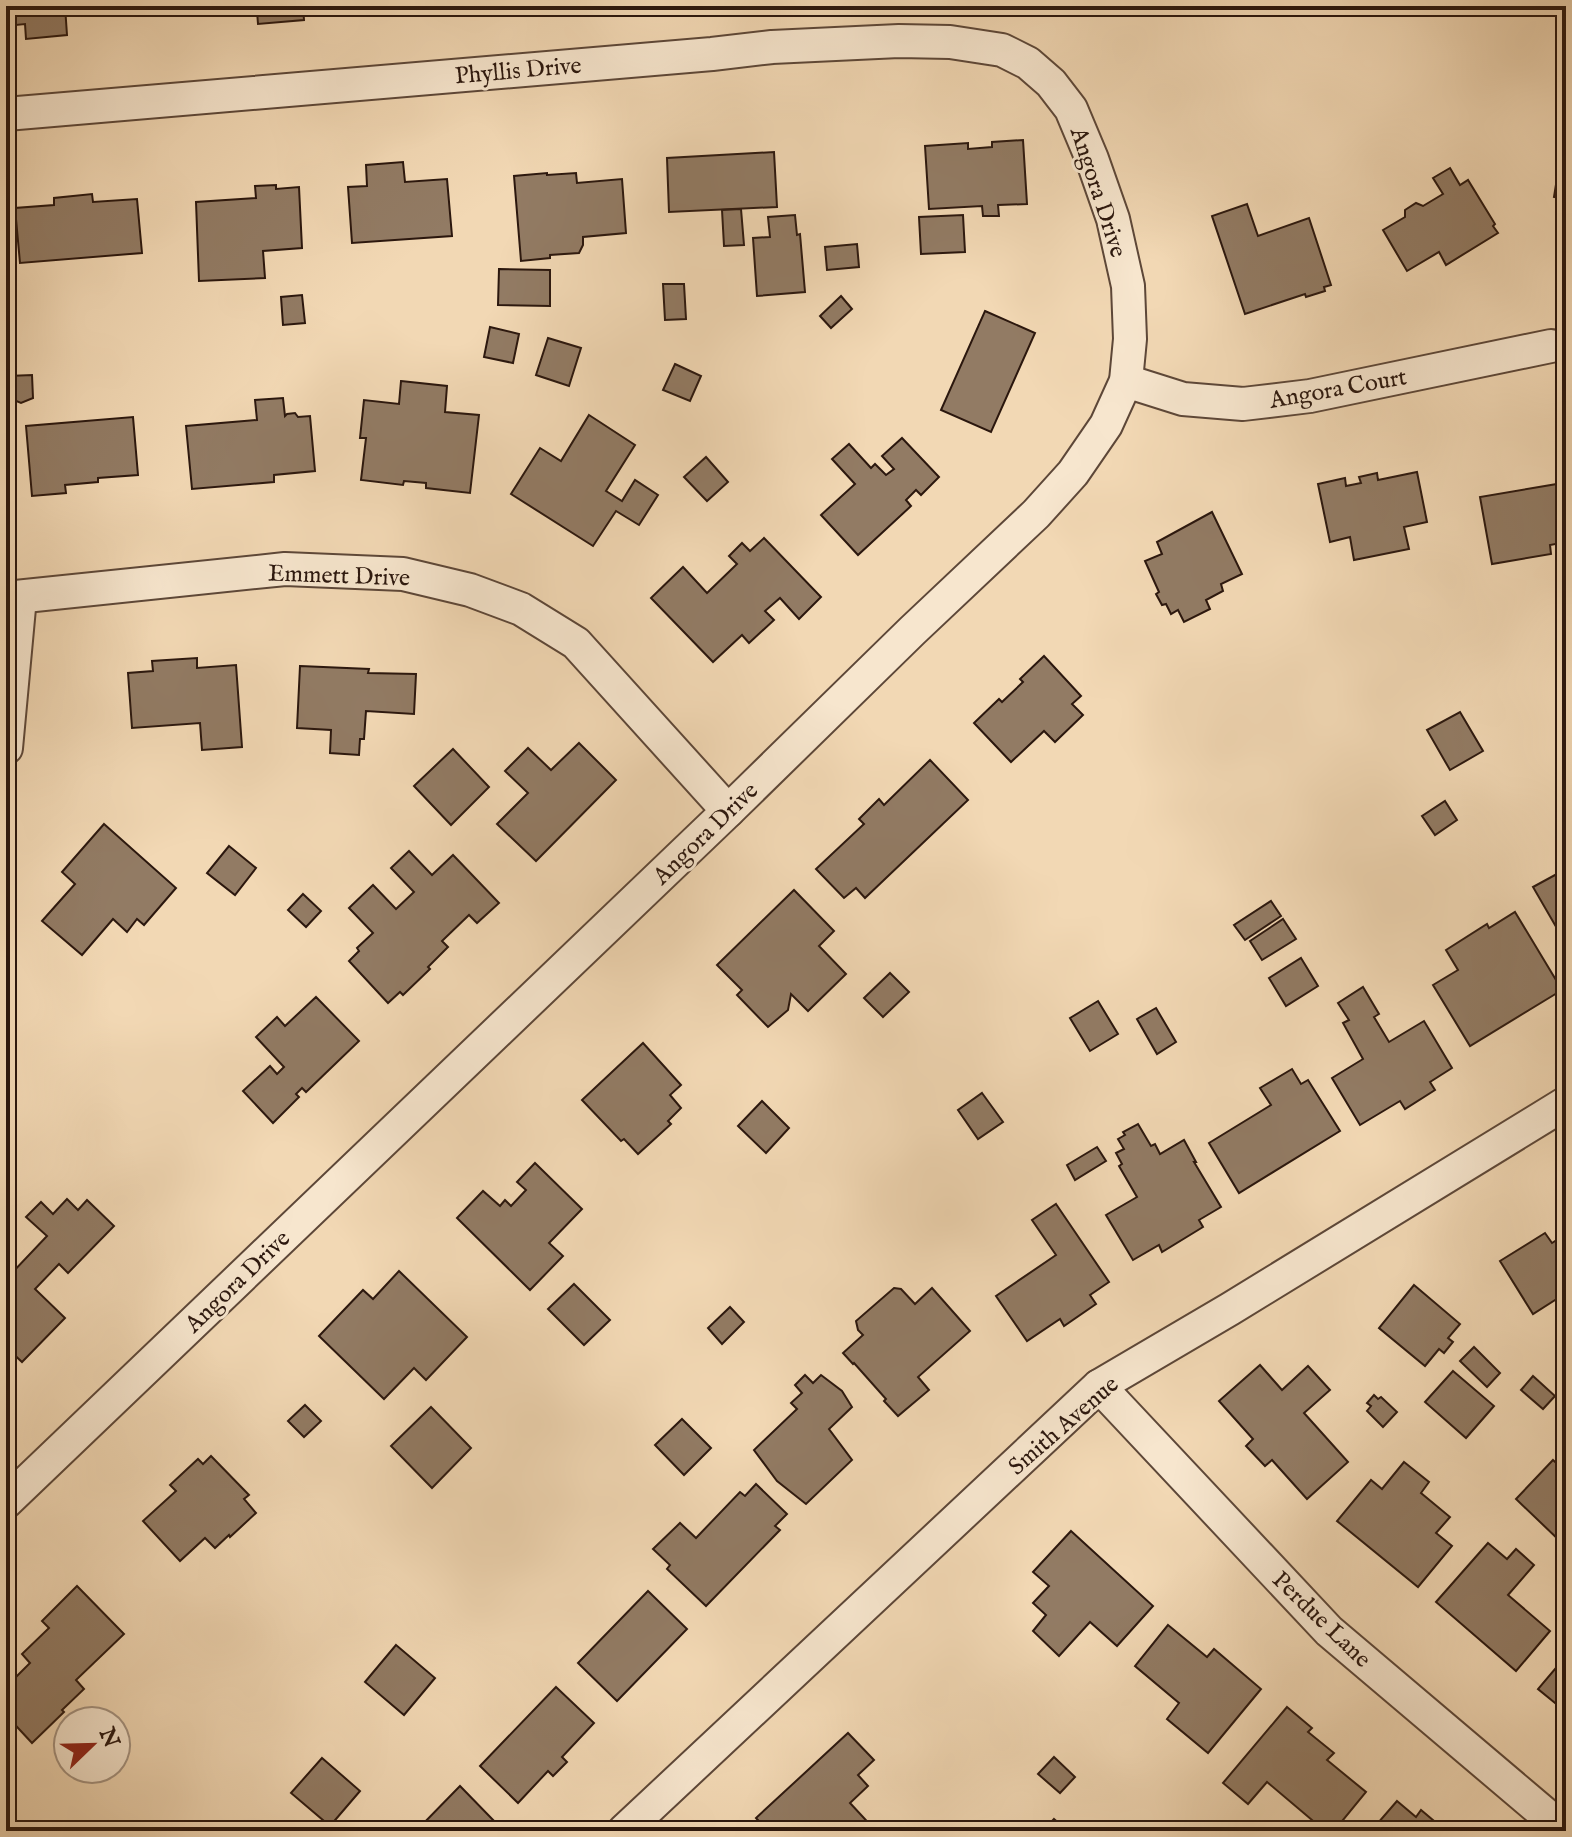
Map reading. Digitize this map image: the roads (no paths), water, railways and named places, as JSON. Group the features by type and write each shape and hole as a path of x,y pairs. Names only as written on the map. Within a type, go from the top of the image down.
{"street":[{"name":"Phyllis Drive","path":"6,114 772,47 899,41 950,42 1002,50 1028,63"},
{"name":"Angora Drive","path":"9,1493 728,811 1036,514 1073,473 1106,425 1126,381 1130,339 1128,286 1113,219 1071,109 1051,83 1028,63"},
{"name":"Angora Court","path":"1126,381 1183,399 1243,404 1310,396 1551,346"},
{"name":"Emmett Drive","path":"13,597 285,569 403,574 470,590 521,609 576,643 728,811"},
{"path":"6,748 13,597"},
{"name":"Smith Avenue","path":"624,1831 1099,1386 1566,1103"},
{"name":"Perdue Lane","path":"1099,1386 1329,1631 1565,1831"}]}
